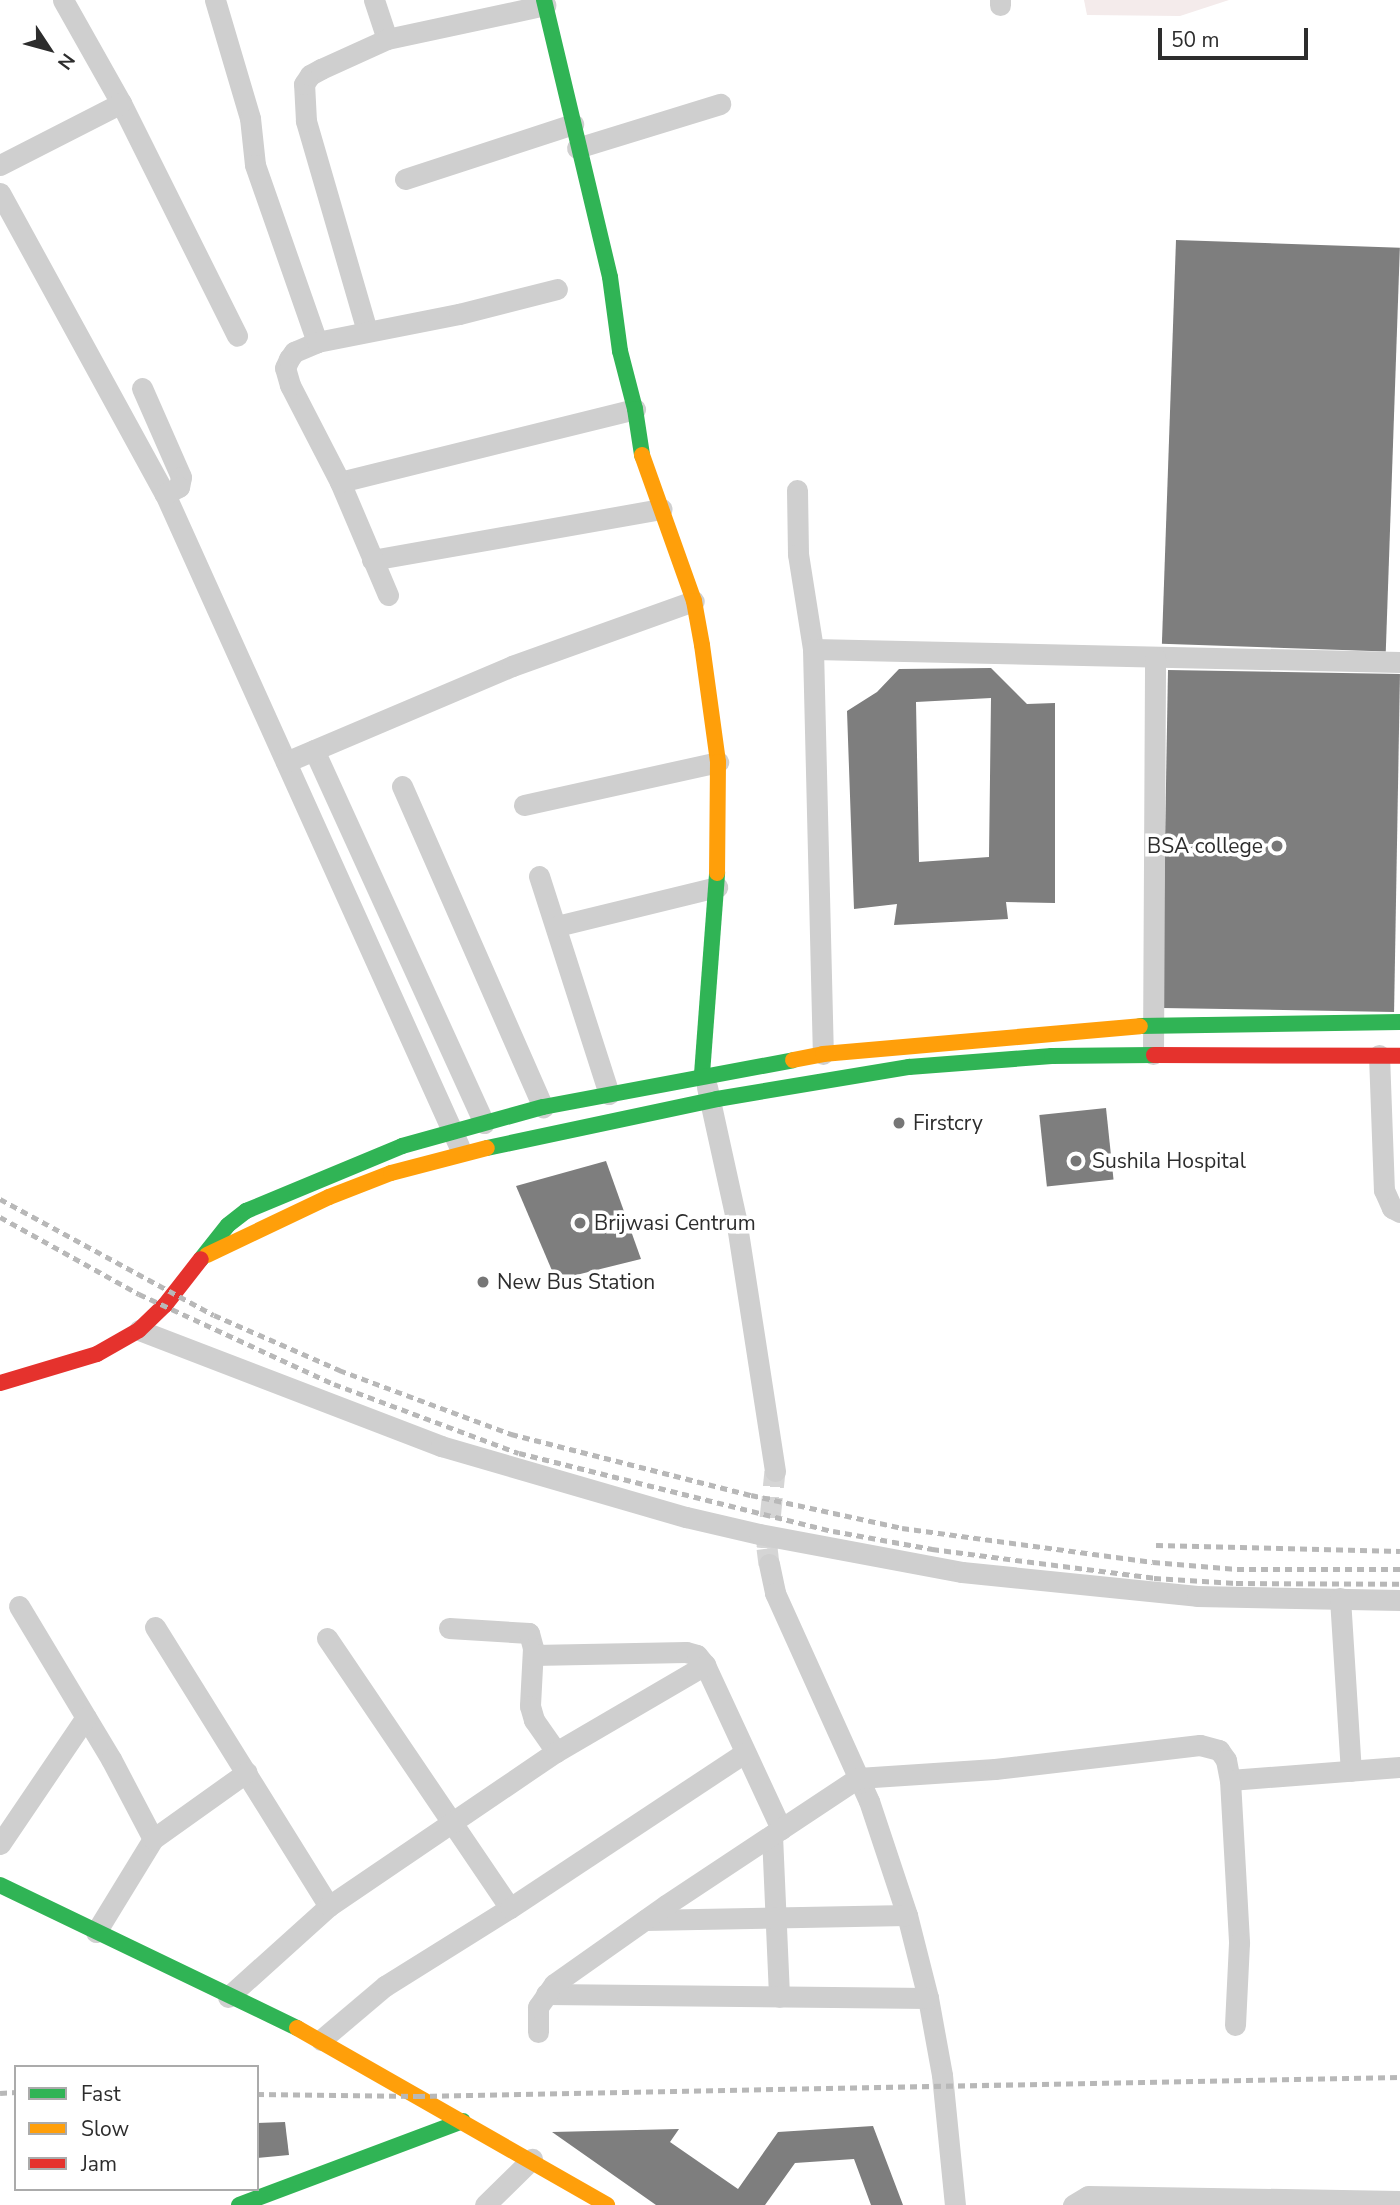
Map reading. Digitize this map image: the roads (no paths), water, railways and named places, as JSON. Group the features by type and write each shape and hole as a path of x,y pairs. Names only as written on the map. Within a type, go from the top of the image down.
{"main road":[{"path":"545,3 577,148 610,278 620,351 635,409 638,439 648,479 662,509 694,601 718,762 717,887 702,1074"},
{"path":"0,1383 97,1354 139,1330 165,1305 199,1258 228,1225 246,1211 349,1166 455,1131 543,1107 702,1074 824,1054 1153,1025 1400,1022"},
{"path":"199,1258 328,1197 391,1173 461,1153 711,1100 909,1067 1052,1056 1390,1056"},
{"path":"0,1885 321,2040 607,2205"},
{"path":"239,2205 463,2121"}],"street":[{"path":"63,0 121,103 237,336"},
{"path":"215,0 250,118 255,165 317,342"},
{"path":"374,0 387,39"},
{"path":"367,331 306,121 302,99 304,84 310,75 387,39 545,3"},
{"path":"0,165 121,103"},
{"path":"577,148 720,104"},
{"path":"405,179 573,124"},
{"path":"0,193 165,494 455,1131 461,1153"},
{"path":"388,596 340,482 285,369 294,352 317,342 458,314 556,289"},
{"path":"142,388 181,477 179,487 165,494"},
{"path":"340,482 635,409"},
{"path":"797,490 799,554 813,649 824,1054"},
{"path":"372,560 662,509"},
{"path":"286,762 512,666 694,601"},
{"path":"813,649 1400,662"},
{"path":"1153,1054 1155,658"},
{"path":"314,750 484,1123"},
{"path":"524,805 718,762"},
{"path":"402,786 543,1107"},
{"path":"539,876 609,1094"},
{"path":"557,926 717,887"},
{"path":"1390,1056 1384,1190 1392,1208 1400,1212"},
{"path":"702,1074 711,1100 736,1219 775,1471"},
{"path":"139,1330 441,1446 686,1517 759,1534 962,1572 1197,1596 1400,1600"},
{"path":"769,1564 775,1592 889,1854 907,1915 928,1998 942,2075 955,2205"},
{"path":"1340,1598 1351,1770"},
{"path":"19,1606 86,1717 153,1839"},
{"path":"155,1627 329,1906"},
{"path":"449,1628 529,1633 533,1655 530,1706 534,1720 556,1752"},
{"path":"327,1637 454,1820 510,1908"},
{"path":"533,1655 686,1652 697,1655 705,1665 776,1832 779,1997"},
{"path":"228,1997 329,1906 556,1752 705,1665"},
{"path":"0,1844 86,1717"},
{"path":"538,2032 538,2007 554,1984 858,1778 995,1769 1200,1745 1219,1750 1226,1760 1230,1780 1239,1943 1235,2025"},
{"path":"321,2040 385,1986 510,1908 744,1752"},
{"path":"1230,1780 1400,1767"},
{"path":"96,1932 153,1839 247,1772"},
{"path":"645,1920 907,1915"},
{"path":"546,1994 928,1998"},
{"path":"485,2205 532,2160"},
{"path":"1073,2205 1088,2196 1400,2201"}],"tunnel":[{"path":"769,1564 767,1548 775,1471"}],"railway":[{"path":"0,1199 214,1315 339,1370 511,1434 751,1495 902,1528 1153,1562 1237,1569 1400,1569"},
{"path":"0,1217 139,1294 334,1384 519,1453 833,1531 932,1549 1154,1578 1236,1583 1400,1584"},
{"path":"1156,1545 1400,1551"},
{"path":"259,2094 418,2096 1400,2077"},
{"path":"0,2093 14,2092"}],"place":[{"name":"BSA college","path":"1277,846"},
{"name":"Firstcry","path":"899,1123"},
{"name":"Sushila Hospital","path":"1076,1161"},
{"name":"Brijwasi Centrum","path":"580,1223"},
{"name":"New Bus Station","path":"483,1282"}]}
